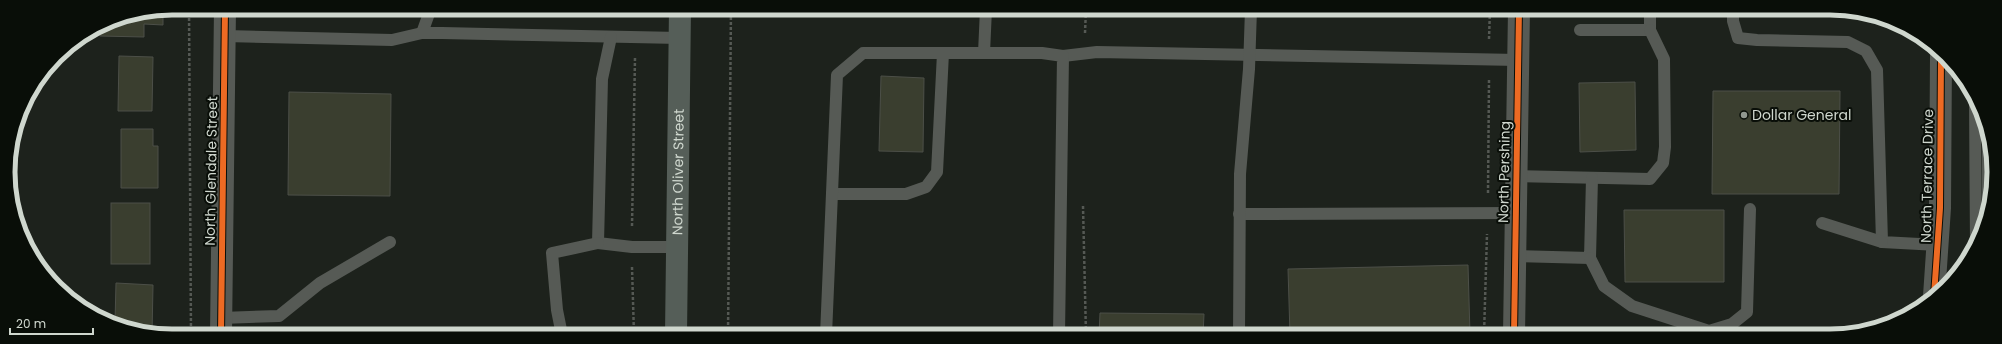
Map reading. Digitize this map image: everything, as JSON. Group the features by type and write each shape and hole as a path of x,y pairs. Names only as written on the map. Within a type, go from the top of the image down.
{"main road":[{"name":"North Oliver Street","path":"676,329 680,15"}],"street":[{"name":"North Glendale Street","path":"221,326 225,15"},
{"name":"North Pershing","path":"1514,329 1519,15"},
{"name":"North Terrace Drive","path":"1935,289 1940,208 1941,61"}],"lane":[{"path":"422,33 428,15"},
{"path":"984,53 986,15"},
{"path":"1239,329 1240,174 1249,55 1250,15"},
{"path":"1516,176 1650,179 1663,163 1665,147 1664,59 1650,30 1650,15"},
{"path":"1733,15 1733,21 1738,38 1757,40 1848,42 1866,51 1877,70 1882,242"},
{"path":"1580,30 1650,30"},
{"path":"225,36 392,40 422,33 680,38"},
{"path":"598,243 602,79 611,37"},
{"path":"826,329 837,75 863,53 1042,53 1063,56 1098,52 1518,60"},
{"path":"832,194 906,194 926,187 930,182 937,172 943,53"},
{"path":"1059,329 1063,56"},
{"path":"1975,112 1976,230"},
{"path":"1592,178 1590,258 1604,286 1632,306 1706,329"},
{"path":"1713,329 1732,324 1747,312 1750,209"},
{"path":"1239,214 1516,213"},
{"path":"1822,224 1882,242 1938,245"},
{"path":"221,326 279,316 320,283 390,242"},
{"path":"561,329 557,310 552,253 598,243 632,247 677,247"},
{"path":"1515,256 1590,258"}],"path":[{"path":"188,15 191,329"},
{"path":"634,329 632,247 637,15"},
{"path":"728,329 731,15"},
{"path":"1484,329 1490,15"}],"building":[{"path":"163,15 163,25 144,24 144,37 100,36 100,32 131,20"},
{"path":"119,56 153,57 152,111 118,111"},
{"path":"881,76 924,78 923,152 879,151"},
{"path":"1635,82 1636,150 1580,152 1579,83"},
{"path":"1713,91 1840,91 1839,194 1712,194"},
{"path":"289,92 391,94 390,196 288,195"},
{"path":"121,129 153,129 153,146 158,146 158,188 121,188"},
{"path":"111,203 150,203 150,264 111,264"},
{"path":"1624,210 1724,210 1724,282 1625,282"},
{"path":"1468,265 1470,329 1290,329 1288,269"},
{"path":"116,283 153,285 152,328 131,324 115,318"},
{"path":"1100,313 1204,314 1203,329 1099,329"}],"cycle path":[{"path":"221,329 225,15"},
{"path":"1514,329 1519,15"},
{"path":"1934,290 1940,208 1941,61"}],"place":[{"name":"Dollar General","path":"1744,115"}]}
